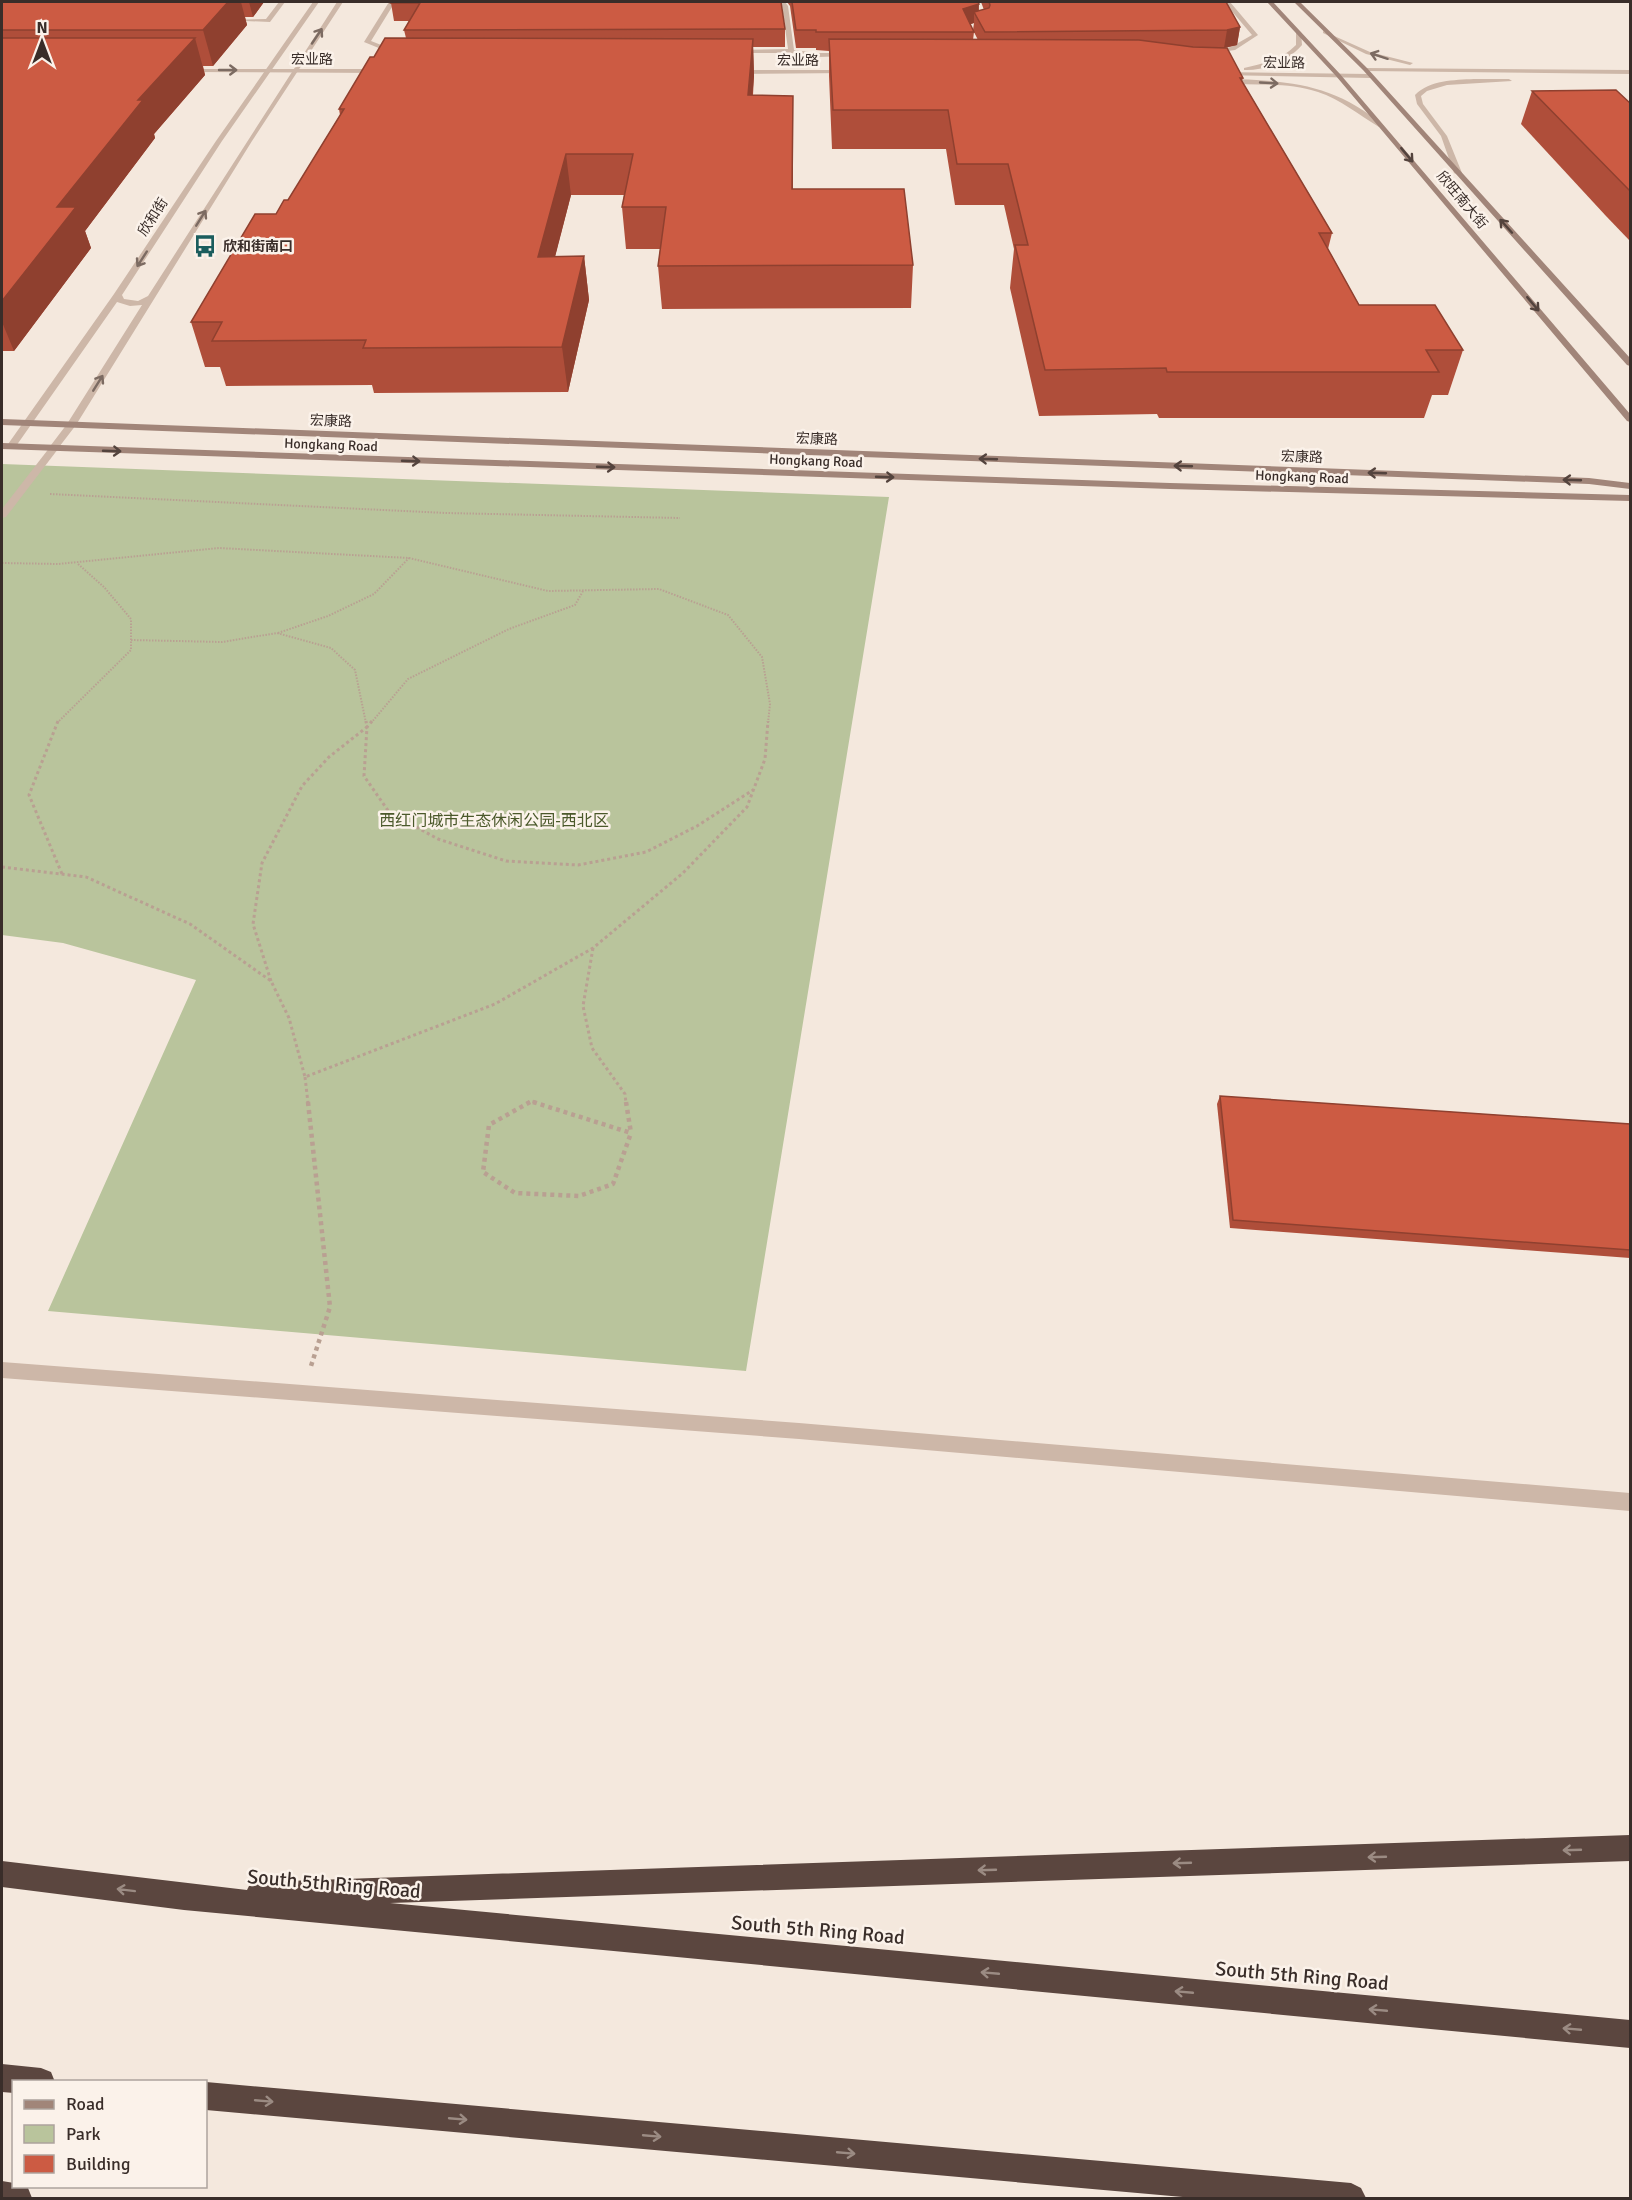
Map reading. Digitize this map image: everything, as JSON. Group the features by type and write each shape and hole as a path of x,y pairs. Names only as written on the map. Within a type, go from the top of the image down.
{"highway":[{"path":"184,1897 1630,1848"},
{"name":"South 5th Ring Road","path":"2,1874 184,1897 1630,2034"},
{"path":"2,2078 22,2080"},
{"path":"207,2096 1351,2199"},
{"path":"2,2196 18,2199"}],"main road":[{"name":"欣旺南大街","path":"1270,2 1335,72 1630,419"},
{"name":"欣旺南大街","path":"1297,2 1365,69 1630,363"},
{"name":"宏康路","path":"2,422 1589,481 1630,486"},
{"name":"Hongkang Road","path":"6,446 1182,486 1630,498"}],"street":[{"path":"222,20 268,21 282,2"},
{"path":"322,3 340,2"},
{"path":"2,515 71,425 153,296 243,137 294,71 340,2"},
{"path":"392,2 368,42 393,52 404,52"},
{"path":"782,2 785,6 791,51"},
{"path":"1201,53 1224,52 1240,48 1255,35 1227,2"},
{"name":"欣和街","path":"6,446 29,423 274,62 322,3"},
{"path":"1246,69 1273,63 1290,56 1299,45 1298,32"},
{"path":"1325,32 1368,53 1416,64 1563,72"},
{"path":"724,52 791,51 818,55 853,55"},
{"name":"宏业路","path":"180,62 381,63"},
{"name":"宏业路","path":"724,68 856,69"},
{"name":"宏业路","path":"1211,69 1522,80"},
{"name":"宏业路","path":"1218,74 1335,72 1365,69 1630,72"},
{"name":"宏业路","path":"176,70 389,71"},
{"path":"1580,80 1630,80"},
{"path":"1209,81 1277,83 1312,88 1333,96 1381,126"},
{"path":"1458,173 1444,136 1420,104 1418,95 1422,90 1449,83 1513,81"},
{"path":"219,141 229,136 243,137"},
{"path":"118,295 121,301 132,304 145,303 153,296"},
{"path":"2,1370 799,1431 1630,1502"}],"path":[{"path":"20,492 446,513 680,518"},
{"path":"2,563 76,562 219,548 409,558 548,591 659,589 728,615 762,657 770,704 765,759 747,807 683,873 593,948 495,1004 305,1077"},
{"path":"131,640 222,642 277,633 328,616 374,594 409,558"},
{"path":"62,874 29,795 57,722 131,650 131,619 104,586 76,562"},
{"path":"302,1393 330,1307 305,1077 289,1018 271,981 253,924 262,863 302,786 329,757 367,727 408,679 509,629 575,605 584,591"},
{"path":"277,633 332,648 355,670 367,727 363,776 389,812 438,839 506,861 578,865 646,852 697,826 753,790"},
{"path":"2,867 86,877 190,924 271,981"},
{"path":"593,948 583,1006 592,1048 625,1094 631,1133 613,1184 579,1196 515,1193 483,1172 489,1125 531,1101 631,1133"}],"green space":[{"name":"西红门城市生态休闲公园-西北区","path":"2,464 889,497 746,1371 48,1311 196,980 63,943 2,935"}],"building":[{"path":"2,2 228,2 203,30 2,30"},
{"path":"392,2 781,2 785,29 404,30 420,3"},
{"path":"792,2 978,2 979,4 963,9 974,32 816,32 816,30 796,30"},
{"path":"989,2 1226,2 1240,27 1227,30 985,32 974,12 989,8"},
{"path":"2,38 195,38 138,100 143,100 57,207 76,207 2,301"},
{"path":"385,38 753,39 748,95 793,96 792,189 904,189 913,265 658,266 666,207 622,207 633,154 566,154 538,257 584,256 562,347 363,348 366,340 212,341 222,322 191,322 255,214 276,214 284,200 288,200 344,109 339,109 370,57 374,57"},
{"path":"829,39 1139,40 1193,47 1227,48 1243,78 1240,78 1332,233 1319,233 1359,305 1435,305 1463,350 1426,350 1439,372 1167,372 1166,368 1045,370 1015,245 1028,245 1008,164 957,164 948,110 833,110"},
{"path":"1616,90 1630,103 1630,191 1532,91"},
{"path":"1220,1096 1630,1124 1630,1250 1233,1220"}],"place":[{"name":"欣和街南口","path":"205,246"}]}
